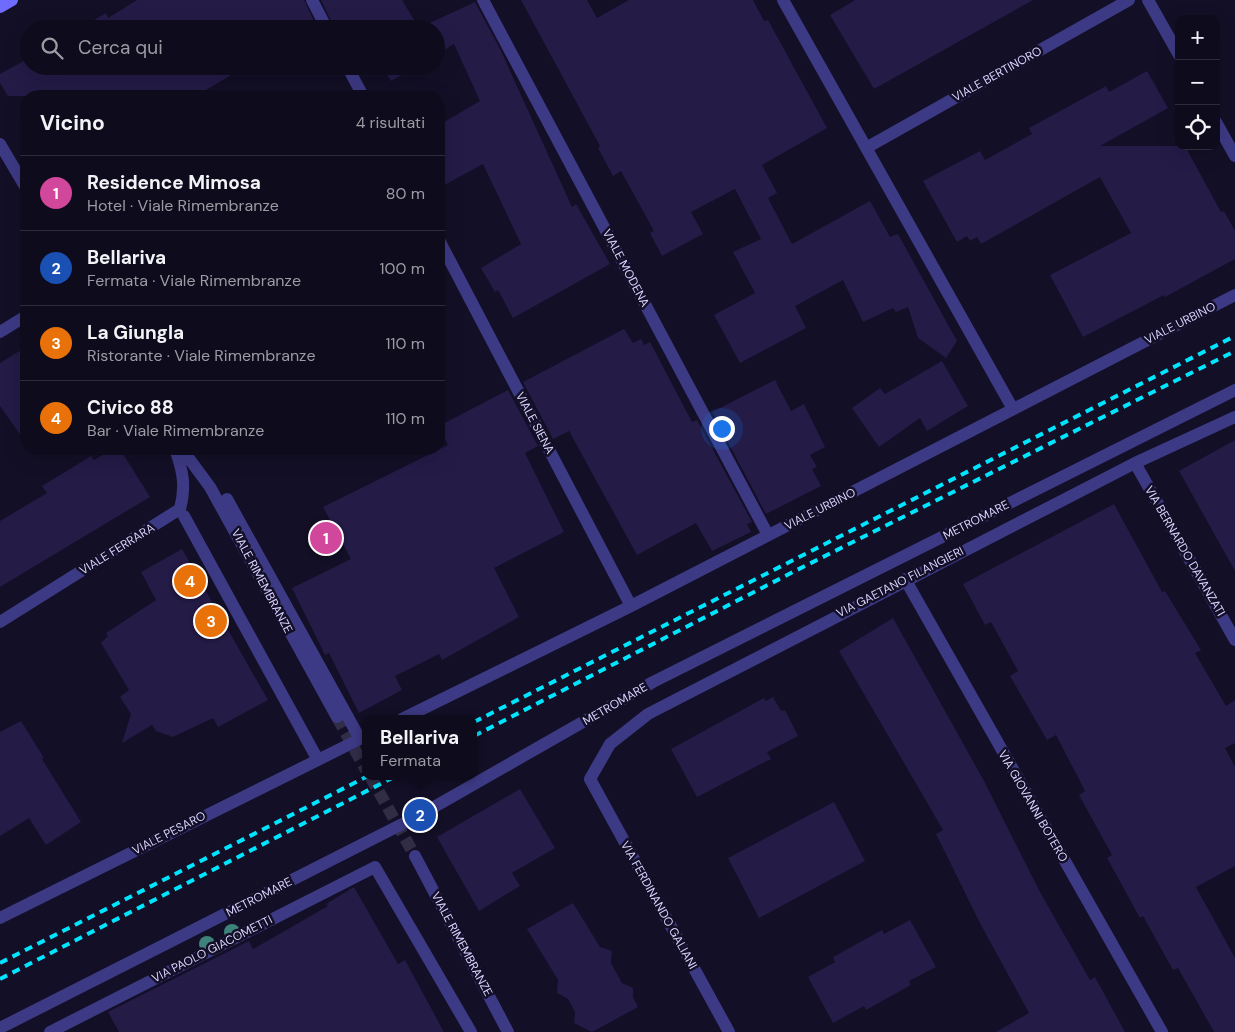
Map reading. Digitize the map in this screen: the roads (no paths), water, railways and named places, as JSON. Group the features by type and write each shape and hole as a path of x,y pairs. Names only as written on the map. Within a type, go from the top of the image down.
{"street":[{"path":"0,7 12,0"},
{"path":"312,0 322,20"},
{"name":"VIALE MODENA","path":"483,0 768,535"},
{"path":"783,0 1013,409"},
{"name":"VIALE BERTINORO","path":"866,148 1128,0"},
{"path":"1148,0 1175,49"},
{"path":"352,75 360,90"},
{"path":"1220,129 1235,156"},
{"path":"0,144 20,178"},
{"name":"VIALE SIENA","path":"445,251 631,606"},
{"name":"VIALE URBINO","path":"410,715 631,606 1235,295"},
{"path":"0,332 20,320"},
{"name":"METROMARE","path":"0,1028 420,815 653,682 1235,390"},
{"name":"VIA GAETANO FILANGIERI","path":"590,779 610,744 648,714 905,579 1135,463 1235,417"},
{"name":"VIALE FERRARA","path":"0,622 180,509 185,492 184,474 177,455"},
{"name":"VIALE RIMEMBRANZE","path":"186,455 210,487 337,717"},
{"name":"VIA BERNARDO DAVANZATI","path":"1135,463 1235,640"},
{"path":"221,489 362,736"},
{"path":"184,516 318,760"},
{"name":"VIA GIOVANNI BOTERO","path":"905,579 1162,1032"},
{"name":"VIALE PESARO","path":"0,918 362,738"},
{"name":"VIA FERDINANDO GALIANI","path":"590,779 729,1032"},
{"name":"VIALE RIMEMBRANZE","path":"416,856 508,1032"},
{"name":"VIA PAOLO GIACOMETTI","path":"50,1032 375,867 471,1032"}],"tunnel":[{"path":"337,717 362,763"},
{"path":"372,780 415,856"}],"railway":[{"path":"477,720 1235,336"},
{"path":"477,734 791,573 1235,351"},
{"path":"0,963 362,779"},
{"path":"0,979 388,780"}],"place":[{"name":"Residence Mimosa","path":"326,538"},
{"name":"Civico 88","path":"190,581"},
{"name":"La Giungla","path":"211,621"},
{"name":"Bellariva","path":"420,815"}]}
